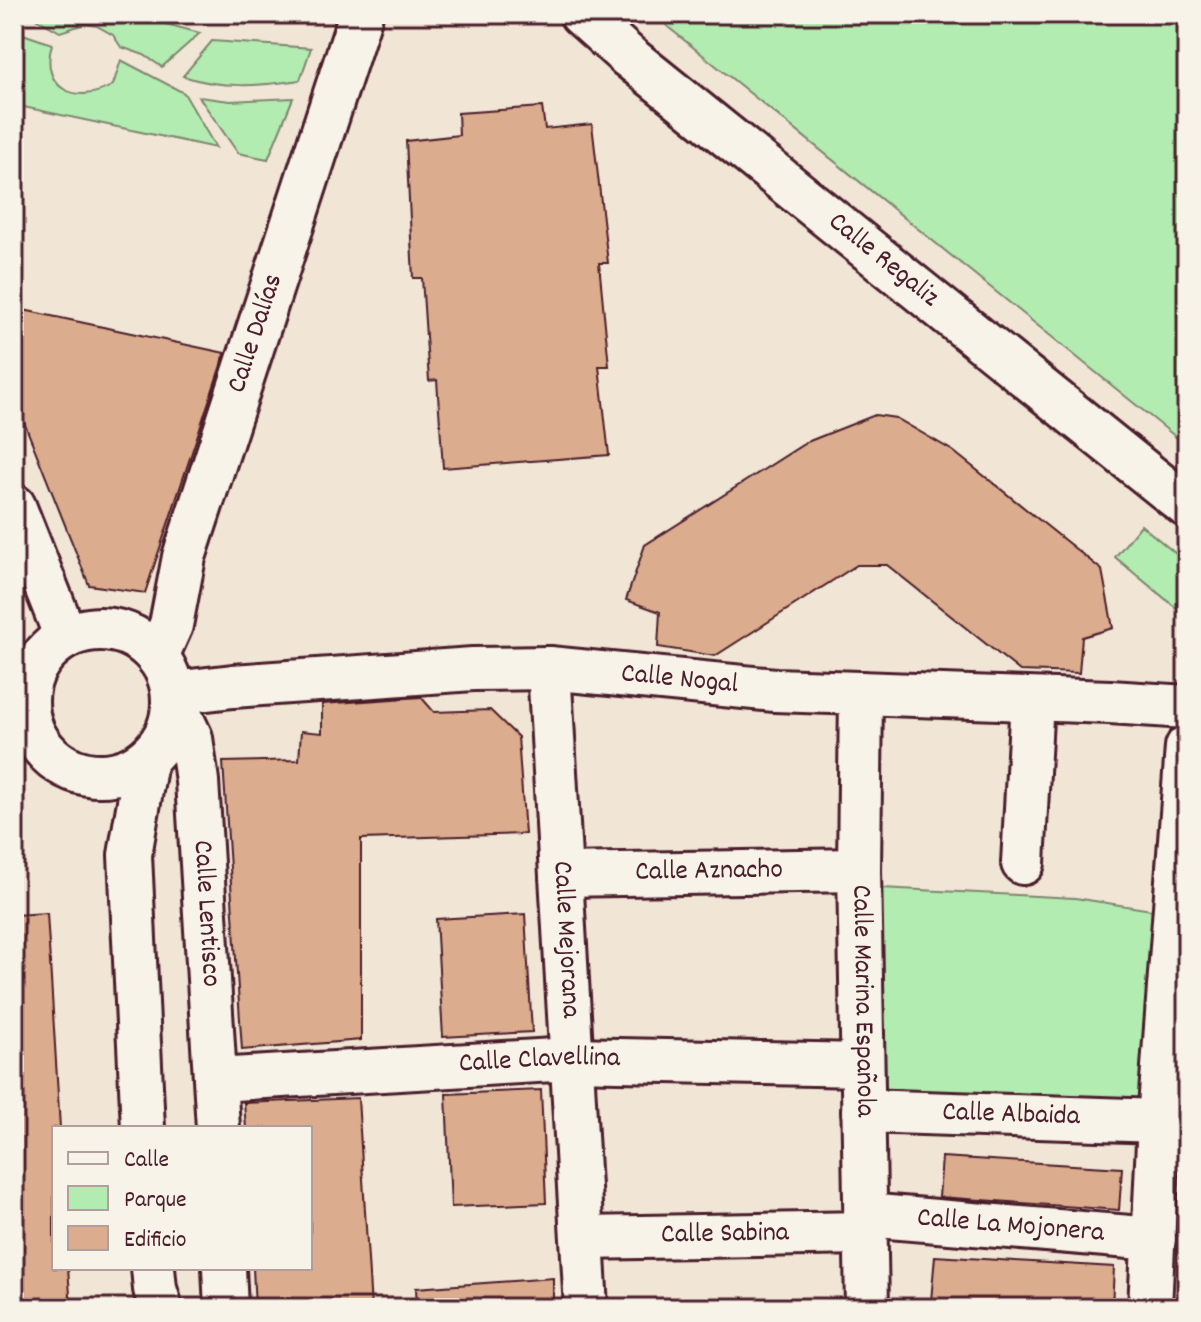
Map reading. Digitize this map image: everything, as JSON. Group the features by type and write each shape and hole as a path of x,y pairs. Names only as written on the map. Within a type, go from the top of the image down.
{"street":[{"name":"Calle Dalías","path":"168,684 171,625 184,557 361,14"},
{"name":"Calle Regaliz","path":"581,14 648,72 1187,506"},
{"path":"14,506 66,637"},
{"path":"86,630 116,630 145,643 168,684 167,734 146,761 131,770 101,776 68,769 52,758 35,736 23,731 28,712 27,694 32,676 44,655 66,637 86,630"},
{"name":"Calle Nogal","path":"168,684 233,686 443,671 549,668 775,690 1187,707"},
{"name":"Calle Mejorana","path":"549,668 586,1308"},
{"name":"Calle Lentisco","path":"168,684 191,738 197,781 218,1126"},
{"name":"Calle Marina Española","path":"861,693 859,870 867,1308"},
{"path":"1023,863 1032,700"},
{"path":"1150,1308 1159,1121 1187,747"},
{"path":"143,1126 130,855 146,761"},
{"path":"101,776 130,855"},
{"name":"Calle Aznacho","path":"561,875 859,870"},
{"name":"Calle Clavellina","path":"216,1080 571,1059 862,1065"},
{"name":"Calle Albaida","path":"863,1111 1159,1121"},
{"name":"Calle Sabina","path":"583,1238 865,1224"},
{"name":"Calle La Mojonera","path":"865,1224 1154,1239"},
{"path":"153,1270 161,1308"},
{"path":"224,1270 226,1308"}],"green space":[{"path":"28,14 128,14 200,33 162,67 144,55 121,47 113,35 97,26 85,24 60,32"},
{"path":"657,14 1187,14 1187,446 668,27"},
{"path":"14,31 52,44 49,60 51,72 56,82 74,93 86,94 113,85 121,60 184,93 216,148 14,105"},
{"path":"212,41 311,48 300,80 241,85 212,83 183,76"},
{"path":"199,97 230,101 293,98 268,159 238,153"},
{"path":"1141,525 1187,563 1187,617 1115,557"},
{"path":"881,888 1075,898 1152,910 1140,1104 886,1093"}],"building":[{"path":"542,107 545,129 592,124 608,263 599,263 609,366 599,366 609,455 443,468 437,380 429,381 422,278 413,278 406,141 459,135 458,113"},
{"path":"14,308 225,353 145,593 89,585 14,397"},
{"path":"875,415 896,418 953,451 1102,570 1113,628 1082,637 1079,673 1020,671 887,565 857,565 715,656 658,647 660,612 626,600 645,545 807,442"},
{"path":"421,697 434,712 490,710 518,737 525,834 361,839 361,1040 242,1050 223,762 299,760 301,731 322,733 322,704"},
{"path":"47,913 60,1126 52,1126 52,1270 68,1270 71,1308 14,1308 14,915"},
{"path":"525,914 532,1032 443,1037 436,919"},
{"path":"541,1090 546,1203 451,1207 446,1094"},
{"path":"358,1098 371,1308 255,1308 253,1270 312,1270 312,1126 246,1126 244,1103"},
{"path":"942,1157 1122,1168 1119,1210 939,1197"},
{"path":"935,1256 1114,1267 1112,1308 1043,1308 931,1301"},
{"path":"553,1278 553,1308 417,1308 416,1288"}]}
